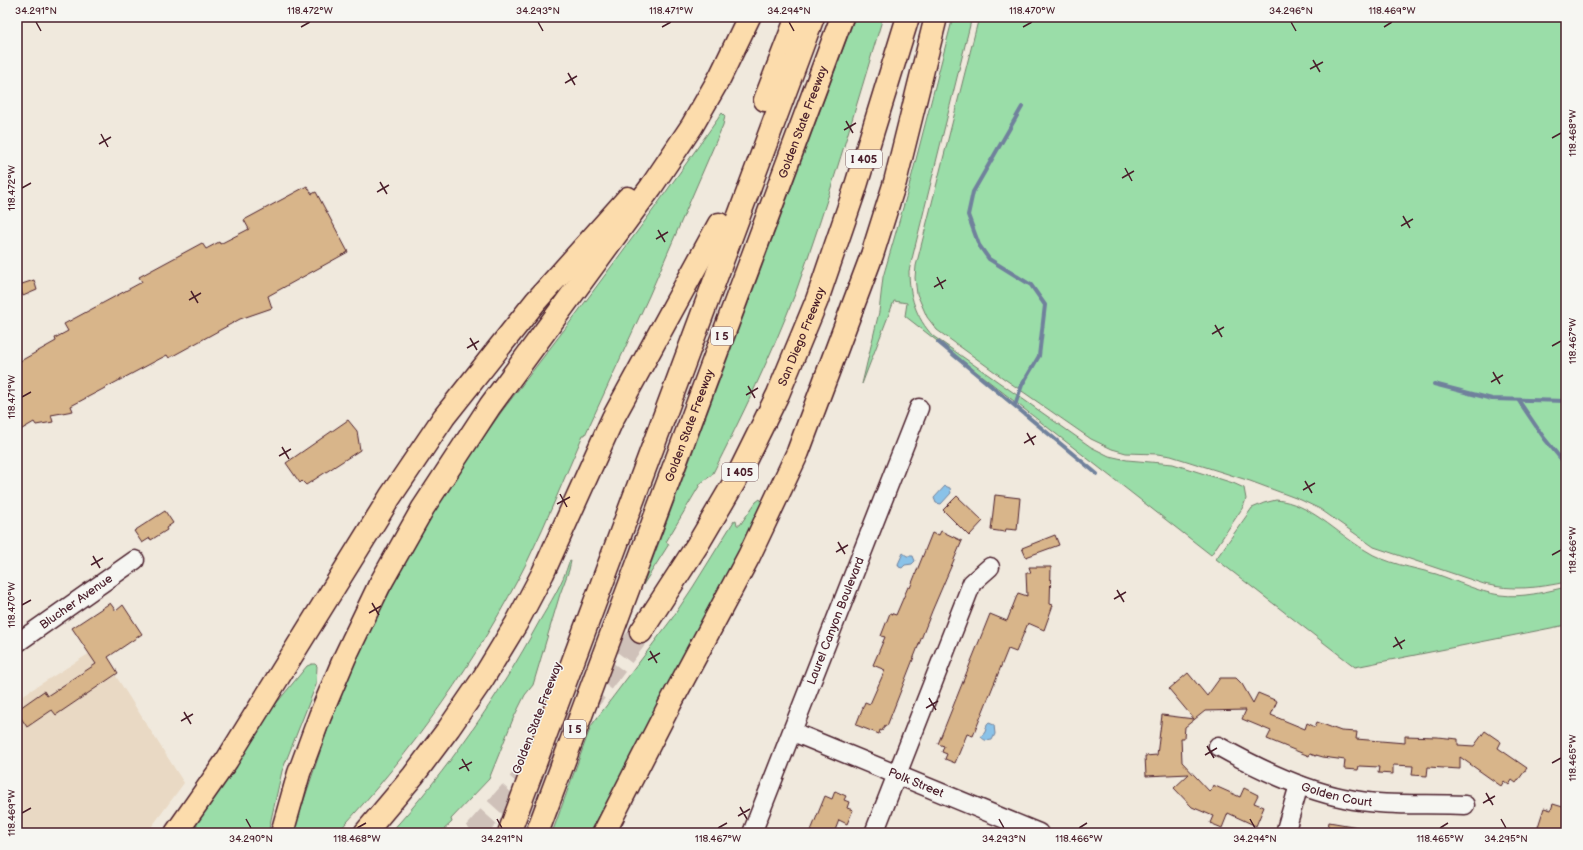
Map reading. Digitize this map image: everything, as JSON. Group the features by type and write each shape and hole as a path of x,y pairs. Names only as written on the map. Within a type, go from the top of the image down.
{"highway":[{"path":"282,833 299,773 345,657 379,586 422,508 490,406 652,187 692,126 720,77 749,17"},
{"name":"Golden State Freeway","path":"494,833 603,543 719,224 797,17"},
{"path":"509,833 813,17"},
{"path":"602,656 596,625 823,17"},
{"name":"Golden State Freeway","path":"537,833 842,17"},
{"name":"San Diego Freeway","path":"641,632 698,544 735,482 778,394 817,300 854,192 908,17"},
{"path":"604,833 669,706 749,556 798,452 872,254 895,182 936,17"},
{"path":"176,833 227,760 390,497 444,417 536,301 692,126"},
{"path":"365,833 414,776 449,728 482,680 516,624 543,573 613,418 719,224"}],"street":[{"name":"Laurel Canyon Boulevard","path":"752,833 793,732 919,408"},
{"name":"Blucher Avenue","path":"17,643 135,560"},
{"path":"874,833 972,583 990,567"},
{"name":"Polk Street","path":"793,732 1039,833"},
{"name":"Golden Court","path":"1218,746 1239,758 1299,785 1344,798 1382,803 1465,805"},
{"path":"1285,833 1299,785"}],"shaded area":[{"path":"98,648 184,783 147,833 17,833 17,699"}],"green space":[{"path":"855,17 883,17 852,122 795,294 756,386 712,475 701,483 666,542 669,544 643,585"},
{"path":"953,17 972,17 909,271 910,289 918,314 922,322 933,336 1091,447 1109,456 1127,460 1173,464 1233,483 1244,488 1246,499 1243,507 1211,555 905,316 907,303 894,301 862,384 879,312 883,277 907,194"},
{"path":"979,17 1566,17 1566,582 1525,588 1484,584 1374,547 1320,509 1301,500 1250,481 1171,456 1126,453 1112,449 1091,439 937,330 927,317 917,294 915,278 916,266"},
{"path":"722,113 725,116 723,125 649,296 585,435 583,435 528,560 488,633 466,668 418,737 365,802 337,833 293,833 330,722 352,669 371,627 429,518 454,479 502,411 656,206"},
{"path":"760,499 763,503 685,656 590,833 552,833 591,726 671,620 734,521 736,520 737,525 740,525 756,502"},
{"path":"1276,500 1288,502 1311,513 1354,543 1382,559 1399,565 1436,574 1492,594 1517,596 1566,587 1566,625 1355,667 1216,559 1252,508"},
{"path":"571,561 533,685 525,695 513,719 489,779 451,819 452,822 440,833 390,833 452,758 507,678 552,600 569,562"},
{"path":"312,664 317,666 316,685 282,771 268,833 189,833 219,790 261,722 307,666"}],"water":[{"path":"945,486 950,488 951,493 941,504 936,503 934,498"},
{"path":"903,553 907,556 913,556 915,561 912,564 905,565 902,568 899,567 898,564"},
{"path":"989,723 994,725 995,734 992,740 987,741 981,737"}],"building":[{"path":"307,186 312,194 316,192 348,252 268,296 272,308 240,319 169,358 167,355 71,406 73,411 51,415 53,422 36,425 34,422 17,432 17,363 56,341 55,338 68,331 64,324 142,282 139,277 202,243 206,249 219,242 220,244 249,229 244,220"},
{"path":"34,280 37,290 23,296 19,285"},
{"path":"348,420 357,431 360,450 306,485 302,481 300,483 286,463"},
{"path":"995,495 1020,498 1017,530 1006,529 1005,532 991,530"},
{"path":"957,496 983,521 969,536 943,510"},
{"path":"165,511 173,523 166,528 167,530 151,540 150,538 142,543 134,531"},
{"path":"941,531 962,541 932,611 887,726 885,725 882,731 880,730 879,734 856,725 865,702 870,704 885,670 873,665 885,637 881,636 890,613 896,615 908,587 910,588 932,533 939,535"},
{"path":"1055,535 1059,545 1026,557 1022,548"},
{"path":"1029,567 1051,567 1050,604 1053,605 1044,630 1028,623 1016,652 1008,649 973,736 967,734 955,763 945,759 947,754 942,752 944,746 938,744 990,614 1007,621 1018,593 1027,596 1026,573 1031,573"},
{"path":"110,603 116,611 123,605 142,634 108,657 118,673 56,715 52,710 27,727 17,710 44,691 47,696 96,664 72,628"},
{"path":"1188,673 1207,696 1220,678 1236,678 1242,684 1253,703 1258,693 1277,701 1271,715 1305,729 1307,723 1315,727 1317,722 1341,731 1357,732 1356,739 1405,743 1405,736 1437,737 1458,739 1458,745 1474,746 1485,731 1501,742 1498,748 1527,768 1516,783 1512,780 1509,785 1504,781 1501,786 1460,757 1460,769 1428,767 1427,776 1412,775 1413,766 1393,765 1393,774 1378,773 1379,767 1359,766 1358,770 1344,769 1345,760 1310,754 1309,756 1267,739 1271,731 1242,719 1246,710 1205,711 1185,727 1184,738 1181,738 1182,762 1210,792 1213,785 1240,797 1244,788 1258,795 1254,803 1264,807 1256,826 1228,813 1222,828 1210,823 1213,816 1192,807 1174,788 1189,774 1146,776 1145,756 1157,755 1162,715 1194,719 1169,689"},
{"path":"835,791 846,796 844,800 849,802 847,808 853,810 847,824 839,820 834,833 810,833 825,796 832,799"},
{"path":"1553,804 1566,808 1566,833 1536,833 1544,808 1551,810"},
{"path":"1329,822 1358,827 1358,833 1327,833"}],"waterway":[{"path":"1015,405 1022,385 1039,356 1045,305 1031,285 989,259 979,245 968,215 973,192 1022,107"},
{"path":"938,342 1097,474"},
{"path":"1434,384 1492,399 1566,401"},
{"path":"1519,401 1544,438 1566,465"}],"tunnel":[{"path":"474,833 555,742 600,687 641,632"}]}
